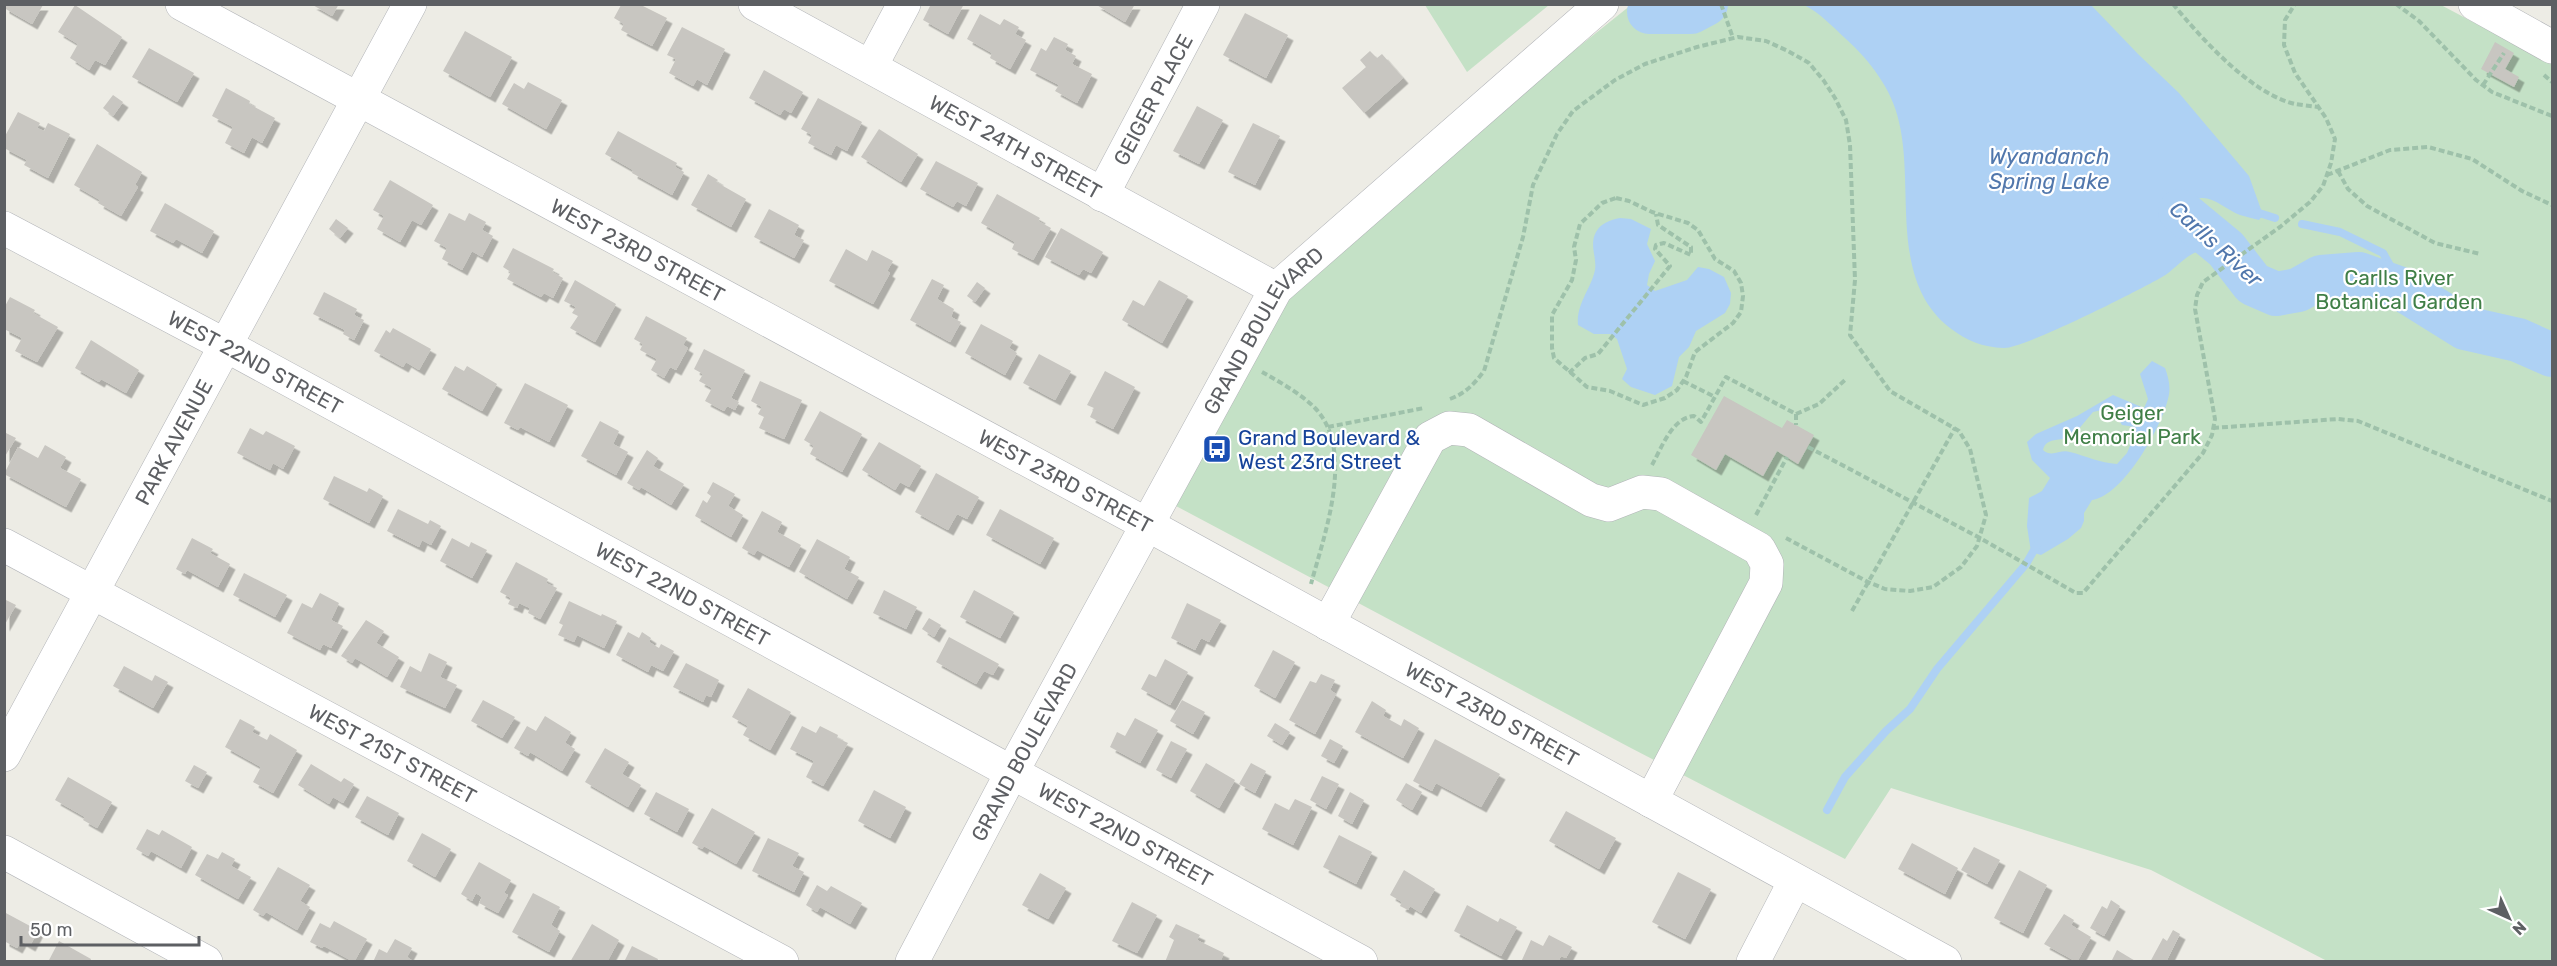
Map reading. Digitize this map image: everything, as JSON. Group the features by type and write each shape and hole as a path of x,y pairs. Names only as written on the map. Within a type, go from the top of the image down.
{"street":[{"name":"WEST 23RD STREET","path":"182,4 1148,525 1945,962"},
{"name":"PARK AVENUE","path":"4,755 410,4"},
{"name":"WEST 24TH STREET","path":"755,4 1276,289"},
{"path":"871,66 904,4"},
{"name":"GEIGER PLACE","path":"1102,195 1203,4"},
{"name":"GRAND BOULEVARD","path":"912,962 1012,772 1276,289 1602,4"},
{"path":"2475,4 2548,60"},
{"name":"WEST 22ND STREET","path":"4,228 225,345 1360,962"},
{"path":"1316,618 1430,438 1449,428 1469,430 1591,500 1609,505 1642,492 1661,494 1759,549 1767,564 1766,583 1651,801"},
{"name":"WEST 21ST STREET","path":"4,545 782,962"},
{"path":"4,852 206,962"},
{"path":"1753,962 1795,880"}],"path":[{"path":"1721,4 1732,38"},
{"path":"2174,4 2201,39 2234,68 2269,92 2293,104 2319,107"},
{"path":"1808,447 1980,538 2076,593 2083,593 2203,453 2213,428 2215,419 2195,309 2197,295 2203,282 2310,202 2323,186 2327,175 2335,139 2326,118 2295,73 2284,45 2285,20 2295,4"},
{"path":"2396,4 2419,21 2483,85 2508,100 2553,116"},
{"path":"1448,400 1461,395 1484,371 1523,237 1533,185 1557,134 1572,111 1615,80 1645,64 1732,38 1766,41 1809,63 1835,98 1846,120 1850,145 1855,280 1850,334 1890,391 1959,431 1970,449 1986,515 1977,546 1961,567 1934,587 1910,591 1885,589 1868,582 1784,537"},
{"path":"2483,85 2505,52 2514,57"},
{"path":"2548,60 2553,82"},
{"path":"2327,175 2391,150 2428,147 2472,159 2522,191 2553,205"},
{"path":"2338,171 2348,189 2367,206 2435,243 2480,254"},
{"path":"1616,198 1629,201 1655,214 1688,223 1698,230 1716,259 1734,271 1741,283 1743,296 1741,312 1733,323 1695,352 1677,390 1665,398 1643,405 1610,391 1587,387 1569,373 1554,358 1552,315 1572,280 1576,260 1574,247 1580,224 1590,212 1602,203 1616,198"},
{"path":"1569,373 1585,358 1598,354 1670,266 1655,249 1656,245 1664,243 1691,255 1691,247 1658,225 1655,214"},
{"path":"1239,357 1315,408 1328,427 1336,472 1316,618"},
{"path":"1656,472 1649,470 1677,422 1685,417 1694,416 1701,422 1726,377 1796,414"},
{"path":"1796,414 1819,404 1845,380"},
{"path":"1683,381 1715,397"},
{"path":"1328,427 1427,408"},
{"path":"1796,414 1796,425"},
{"path":"2213,428 2338,419 2358,421 2553,501"},
{"path":"1852,610 1954,428"},
{"path":"1753,521 1787,458"}],"green space":[{"path":"1425,5 1549,5 1467,72"},
{"name":"Geiger Memorial Park","path":"1631,5 2441,5 2552,64 2552,961 2327,961 2151,870 1891,788 1845,859 1161,498 1276,289"}],"water":[{"name":"Wyandanch Spring Lake","path":"1804,5 2091,5 2179,93 2249,176 2263,215 2259,220 2240,215 2207,198 2194,200 2188,205 2188,213 2229,238 2226,249 2194,253 2166,274 2131,294 2082,318 2015,346 1996,347 1969,340 1950,328 1931,308 1918,285 1907,232 1903,148 1899,122 1891,98 1879,76 1855,48 1826,20"},
{"path":"1620,218 1631,219 1651,229 1647,244 1655,261 1647,285 1655,291 1687,280 1698,267 1709,269 1724,277 1731,293 1730,304 1725,313 1696,331 1689,347 1679,357 1672,386 1655,395 1631,387 1622,379 1627,369 1617,339 1610,334 1594,334 1578,325 1581,303 1595,270 1594,237 1603,224"},
{"path":"2152,361 2165,368 2168,376 2169,395 2164,412 2149,443 2128,474 2116,487 2104,496 2092,500 2084,513 2081,528 2068,539 2041,555 2031,552 2027,526 2029,498 2042,491 2050,478 2032,460 2027,442 2036,434 2077,416 2113,395 2144,408 2148,399 2140,374","holes":["2112,410 2122,425 2135,427 2136,431 2127,453 2117,464 2070,452 2050,453 2043,450 2051,441 2072,437 2093,412"]}],"building":[{"path":"311,4 339,4 332,16"},
{"path":"931,4 964,4 948,34 923,20"},
{"path":"1095,4 1135,4 1125,22"},
{"path":"4,5 43,5 32,24 4,8"},
{"path":"75,5 122,37 105,65 95,60 89,70 70,58 78,44 58,32"},
{"path":"621,5 641,5 667,18 652,46 621,30 624,24 614,18"},
{"path":"1245,13 1288,35 1266,78 1223,55"},
{"path":"980,14 1000,25 1004,19 1019,27 1015,34 1026,40 1010,69 990,58 992,53 967,39"},
{"path":"682,27 725,49 707,85 697,79 693,86 669,73 676,59 667,55"},
{"path":"465,31 512,57 490,97 443,71"},
{"path":"1054,37 1068,44 1065,50 1076,56 1072,64 1092,74 1077,103 1055,91 1059,85 1030,70 1041,48 1046,51"},
{"path":"2495,42 2514,53 2505,69 2519,77 2514,87 2481,69"},
{"path":"149,48 194,73 177,102 132,77"},
{"path":"1370,51 1377,58 1382,54 1403,78 1364,113 1342,88 1366,67 1360,60"},
{"path":"764,70 803,92 791,113 784,109 780,115 749,98"},
{"path":"528,82 562,100 546,129 502,104 514,83 524,89"},
{"path":"226,88 275,118 262,143 252,137 244,153 225,143 233,127 212,116"},
{"path":"113,95 123,102 113,116 103,108"},
{"path":"818,98 862,122 847,151 836,145 831,155 808,143 812,135 801,129"},
{"path":"1197,106 1223,120 1199,164 1173,151"},
{"path":"18,112 40,123 37,128 44,131 48,123 70,134 48,178 24,165 27,160 4,148 4,138"},
{"path":"1253,123 1280,136 1255,185 1228,172"},
{"path":"879,129 918,154 901,182 861,157"},
{"path":"618,131 677,163 675,167 684,172 672,195 632,173 633,170 605,154"},
{"path":"97,144 142,172 135,185 138,187 121,216 98,203 100,200 74,185"},
{"path":"936,161 978,183 966,206 957,201 953,207 920,189"},
{"path":"708,174 718,180 716,182 746,199 731,227 691,205"},
{"path":"390,180 433,205 421,225 412,220 400,242 377,229 384,216 373,210"},
{"path":"997,194 1040,218 1038,221 1051,228 1033,260 1012,249 1015,242 981,223"},
{"path":"165,203 214,231 202,253 176,239 173,243 150,231"},
{"path":"769,209 799,225 794,235 804,240 794,258 754,237"},
{"path":"449,213 465,221 469,213 486,222 482,230 493,236 482,257 472,251 462,270 442,259 447,248 434,241"},
{"path":"336,219 348,228 340,238 329,229"},
{"path":"1061,228 1103,252 1091,273 1083,269 1079,275 1045,257"},
{"path":"513,248 554,269 552,272 563,278 553,298 544,293 541,297 507,279 511,272 503,267"},
{"path":"846,249 867,261 872,250 893,261 887,271 890,273 873,304 829,281"},
{"path":"932,279 944,285 937,299 954,309 951,317 961,322 950,342 910,320"},
{"path":"575,280 616,304 595,342 570,328 578,316 572,313 576,307 564,301"},
{"path":"1159,280 1188,296 1162,343 1122,320 1133,300 1144,306"},
{"path":"977,282 985,288 975,302 967,296"},
{"path":"324,292 357,309 354,315 364,320 354,340 343,334 345,330 313,314"},
{"path":"10,297 35,310 33,313 58,327 37,362 15,351 22,338 4,329 4,308"},
{"path":"646,316 687,338 683,345 688,348 676,370 670,367 664,378 651,370 657,359 640,350 643,344 634,339"},
{"path":"981,324 1013,341 1009,348 1017,353 1005,375 965,353"},
{"path":"393,328 431,349 419,370 406,362 403,367 374,351 386,330 390,333"},
{"path":"91,340 139,370 126,393 101,379 99,382 75,368"},
{"path":"704,349 745,370 731,398 739,402 735,410 727,406 724,411 705,401 712,388 699,381 703,374 694,369"},
{"path":"1039,354 1071,371 1055,400 1023,383"},
{"path":"455,366 464,371 467,366 497,384 482,411 442,389"},
{"path":"1105,371 1135,387 1113,429 1090,417 1094,408 1087,405"},
{"path":"760,381 802,400 784,439 759,428 764,417 758,414 762,407 751,401"},
{"path":"525,383 568,405 549,442 520,427 518,430 504,423"},
{"path":"1724,396 1782,428 1787,420 1814,435 1798,464 1777,451 1763,476 1725,454 1716,470 1691,455"},
{"path":"820,411 862,434 842,472 810,454 814,446 804,440"},
{"path":"600,421 619,431 613,444 628,452 616,475 581,456"},
{"path":"250,428 263,435 266,431 295,446 283,469 273,463 270,470 237,453"},
{"path":"4,432 16,438 4,458"},
{"path":"879,442 921,466 909,487 900,482 895,490 862,470"},
{"path":"45,445 66,457 60,468 81,479 66,507 4,474 18,447 38,458"},
{"path":"647,450 658,458 653,466 684,484 671,505 641,487 639,490 627,483"},
{"path":"936,473 979,497 967,519 957,514 948,530 915,512"},
{"path":"334,476 367,492 369,488 383,496 369,523 323,499"},
{"path":"713,482 735,494 728,506 743,515 731,537 695,516 703,500 707,503 711,496 707,493"},
{"path":"398,509 428,524 430,520 441,526 431,545 422,540 419,547 387,531"},
{"path":"1000,509 1054,538 1040,564 986,535"},
{"path":"762,511 782,522 777,532 801,545 789,567 757,550 754,555 742,548"},
{"path":"192,538 213,549 210,553 230,564 218,587 187,570 185,574 176,569"},
{"path":"452,538 469,547 471,542 487,550 472,578 440,561"},
{"path":"817,539 850,557 844,569 859,577 847,599 799,572"},
{"path":"516,562 548,579 546,583 557,588 540,619 528,613 530,608 519,603 517,608 508,604 511,598 500,592"},
{"path":"244,573 287,595 275,617 233,595"},
{"path":"884,590 917,607 906,629 873,613"},
{"path":"974,590 1014,612 1000,638 960,617"},
{"path":"320,593 339,603 331,620 343,626 331,648 323,644 320,650 287,633 302,603 312,608"},
{"path":"4,599 16,605 4,626"},
{"path":"569,601 617,621 604,648 577,635 574,642 558,635 563,625 559,623"},
{"path":"1187,603 1221,620 1209,642 1201,638 1195,650 1171,638"},
{"path":"929,618 941,625 934,637 922,629"},
{"path":"366,620 384,631 376,643 399,657 387,677 355,658 352,663 341,656"},
{"path":"628,632 639,638 642,632 651,638 649,642 659,648 661,644 674,651 663,671 651,665 648,672 616,655"},
{"path":"949,637 999,664 993,675 984,671 976,684 936,662"},
{"path":"1273,650 1295,662 1275,698 1254,686"},
{"path":"429,653 447,662 440,677 457,685 445,708 400,687 410,666 421,672"},
{"path":"1165,659 1188,672 1170,705 1141,689 1149,674 1156,677"},
{"path":"686,663 719,680 711,697 706,695 703,702 673,687"},
{"path":"124,666 152,681 155,675 168,682 153,708 113,686"},
{"path":"1321,674 1335,680 1330,690 1336,694 1315,734 1289,720 1310,681 1316,683"},
{"path":"748,688 791,712 770,750 743,735 748,726 732,717"},
{"path":"483,700 515,717 502,738 471,721"},
{"path":"1182,700 1205,712 1193,734 1170,721"},
{"path":"1372,701 1386,710 1383,716 1401,726 1404,719 1419,728 1403,758 1355,732"},
{"path":"545,716 571,732 565,743 575,749 562,771 530,752 528,756 514,748 527,726 536,731"},
{"path":"1135,718 1158,730 1140,763 1110,747 1117,732 1125,736"},
{"path":"240,719 255,727 252,732 267,740 270,734 297,750 273,793 253,782 261,767 225,747"},
{"path":"1275,723 1290,732 1282,745 1267,736"},
{"path":"802,726 816,733 820,726 848,743 823,786 806,777 814,761 790,749"},
{"path":"1330,739 1343,746 1334,763 1321,756"},
{"path":"1435,739 1500,774 1481,807 1436,783 1432,791 1413,781"},
{"path":"1171,741 1187,749 1171,778 1156,770"},
{"path":"605,748 629,762 622,774 641,785 628,807 585,782"},
{"path":"1206,763 1235,780 1219,808 1190,791"},
{"path":"1251,763 1266,771 1255,793 1239,784"},
{"path":"311,764 341,782 344,778 354,784 343,803 333,797 329,804 298,785"},
{"path":"194,765 207,772 198,788 185,781"},
{"path":"1322,776 1339,784 1326,809 1310,800"},
{"path":"68,777 112,802 97,828 83,820 85,817 55,800"},
{"path":"1406,783 1422,792 1412,810 1396,800"},
{"path":"874,790 906,807 890,838 858,821"},
{"path":"656,792 689,809 677,832 644,814"},
{"path":"1350,792 1364,800 1352,824 1338,816"},
{"path":"367,796 399,813 388,835 355,817"},
{"path":"1295,799 1312,807 1293,845 1262,829 1275,803 1289,810"},
{"path":"712,808 755,832 736,864 704,846 702,849 692,843"},
{"path":"1566,811 1616,838 1599,869 1549,841"},
{"path":"147,829 159,835 162,830 192,847 181,868 151,851 148,856 136,849"},
{"path":"422,833 451,849 435,877 407,861"},
{"path":"1339,835 1372,852 1356,884 1323,867"},
{"path":"768,838 799,853 792,866 804,872 794,892 752,871"},
{"path":"1912,843 1958,868 1945,894 1898,869"},
{"path":"1974,847 2000,860 1987,884 1961,870"},
{"path":"222,852 235,859 231,866 251,877 238,899 195,875 207,854 218,859"},
{"path":"479,862 511,880 504,893 508,895 498,913 479,903 482,897 476,893 472,901 461,894"},
{"path":"278,867 310,885 300,901 310,907 297,930 266,912 263,916 253,910"},
{"path":"1404,870 1435,889 1421,913 1410,906 1408,910 1400,906 1402,902 1390,895"},
{"path":"2019,870 2047,885 2023,933 1994,918"},
{"path":"1678,872 1711,889 1685,939 1652,922"},
{"path":"1040,873 1066,888 1048,919 1022,905"},
{"path":"817,885 827,891 831,886 862,903 850,924 820,907 817,912 806,905"},
{"path":"533,893 560,907 551,925 560,931 549,952 512,932"},
{"path":"2111,900 2120,906 2104,936 2090,928 2102,906 2107,909"},
{"path":"1132,902 1157,915 1137,953 1112,941"},
{"path":"1467,905 1498,922 1500,918 1517,927 1501,956 1454,931"},
{"path":"4,912 30,926 31,922 40,927 30,946 21,941 17,948 4,941"},
{"path":"2064,914 2074,920 2071,925 2091,937 2077,962 2044,944"},
{"path":"334,921 367,939 354,962 324,946 322,948 310,942 320,923 330,928"},
{"path":"592,924 619,940 607,962 570,962"},
{"path":"1176,924 1200,935 1197,940 1224,953 1220,962 1165,962 1174,940 1169,937"},
{"path":"2173,930 2180,934 2166,962 2150,962 2163,938 2167,941"},
{"path":"1549,935 1572,947 1566,958 1561,956 1558,962 1521,962 1531,940 1543,946"},
{"path":"395,939 412,948 407,957 414,962 373,962 379,949 387,953"},
{"path":"59,941 91,959 90,962 48,962"},
{"path":"632,946 658,959 657,962 624,962"},
{"path":"2117,950 2137,962 2111,962"}],"waterway":[{"name":"Carlls River","path":"1649,12 1691,12 1706,4"},
{"name":"Carlls River","path":"2180,211 2226,249 2253,284 2276,294 2298,290 2321,277 2359,274 2404,290 2465,328 2518,340 2552,355"},
{"path":"2256,212 2275,218"},
{"path":"2302,224 2340,232 2383,253 2404,290"},
{"path":"1827,810 1845,777 1886,731 1910,709 1937,669 2026,564 2037,545"}],"place":[{"name":"Grand Boulevard & West 23rd Street","path":"1217,449"}],"park label":[{"name":"Carlls River Botanical Garden","path":"2399,289"}]}
